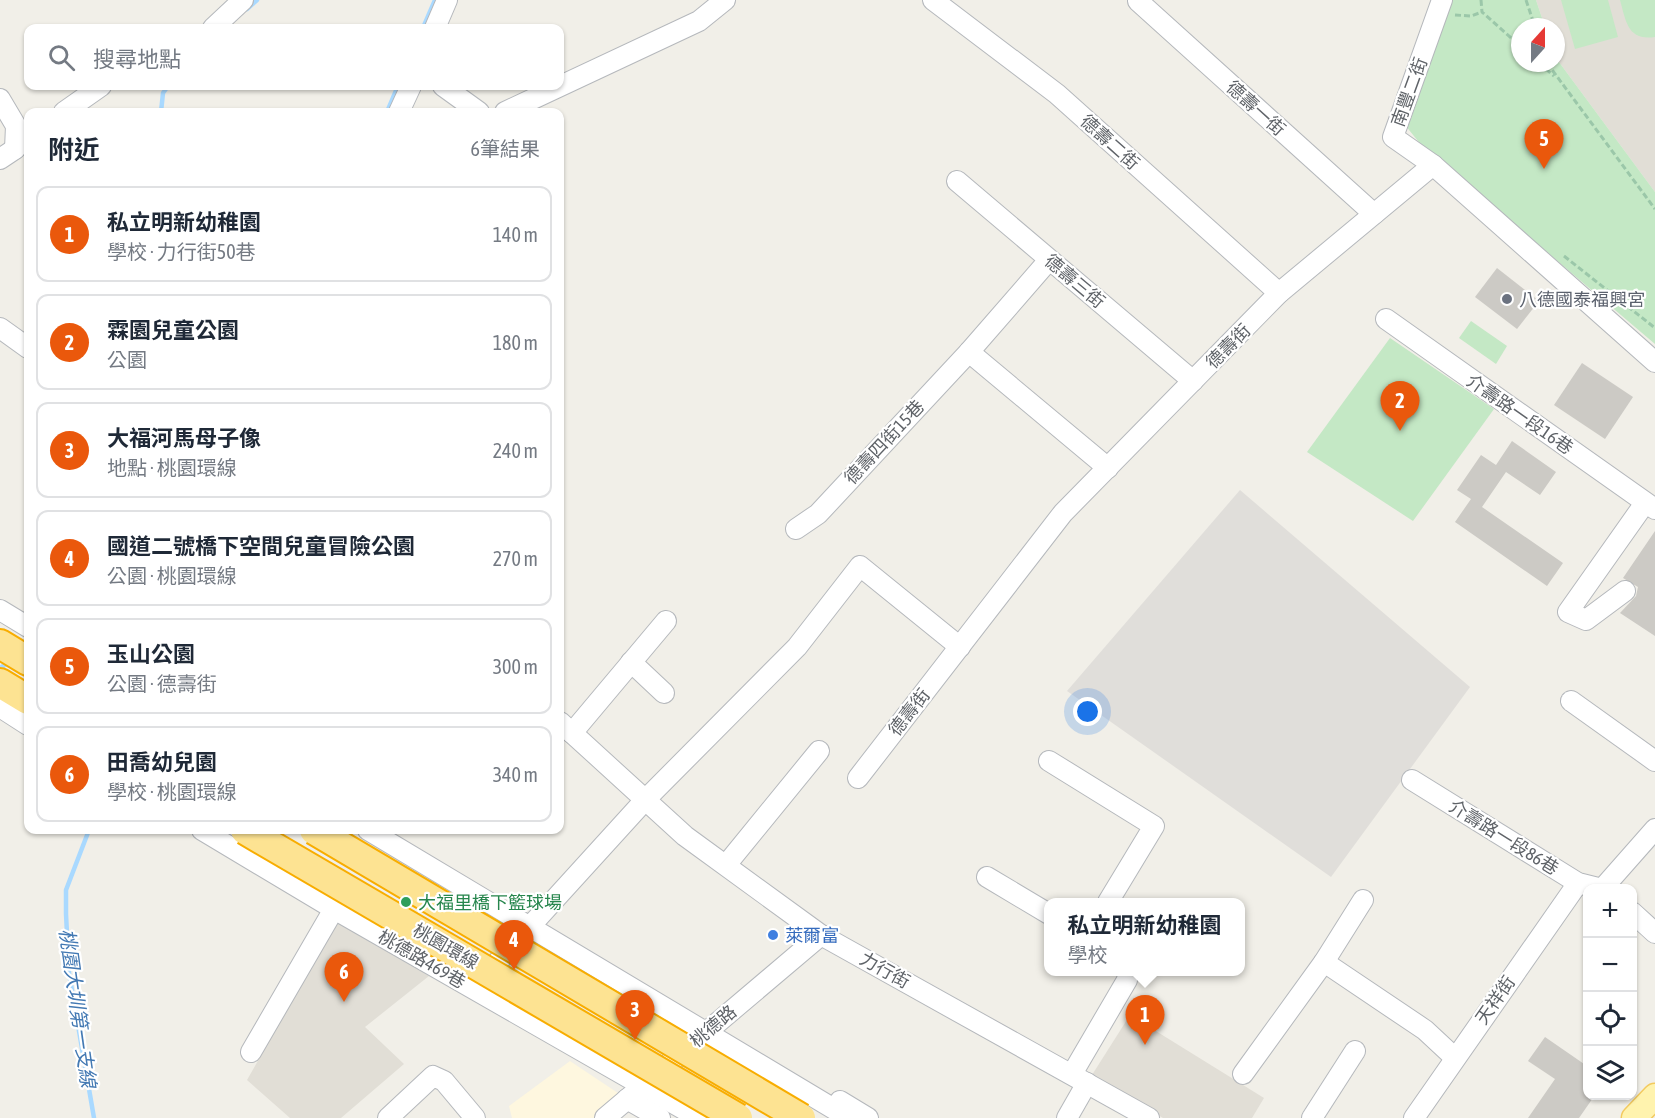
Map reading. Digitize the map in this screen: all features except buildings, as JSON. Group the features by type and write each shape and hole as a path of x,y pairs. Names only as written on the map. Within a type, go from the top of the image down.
{"highway":[{"path":"0,645 24,659"},
{"path":"0,683 17,712"},
{"name":"桃園環線","path":"321,834 801,1118"},
{"name":"桃園環線","path":"246,843 738,1118"}],"main road":[{"path":"1634,1118 1655,1096"}],"street":[{"path":"217,24 243,0"},
{"path":"437,24 447,0"},
{"path":"564,84 699,21 725,0"},
{"name":"德壽二街","path":"933,0 1057,94 1280,293"},
{"name":"德壽一街","path":"1137,2 1374,214"},
{"name":"南豐二街","path":"1433,165 1393,137 1447,4"},
{"path":"70,108 95,90"},
{"path":"401,108 409,90"},
{"path":"449,90 473,108"},
{"path":"514,108 552,90"},
{"path":"0,99 16,126 8,154"},
{"path":"8,154 24,136"},
{"path":"1433,165 1655,362"},
{"name":"德壽街","path":"858,778 1063,513 1280,293 1433,165"},
{"name":"德壽三街","path":"957,181 1193,381"},
{"name":"德壽四街15巷","path":"796,530 818,513 969,352 1049,260"},
{"name":"介壽路一段16巷","path":"1386,319 1650,506"},
{"path":"0,328 24,345"},
{"path":"969,352 1107,468"},
{"path":"1625,591 1586,620 1568,612 1650,506"},
{"path":"474,988 645,800 797,646 860,566 960,647"},
{"path":"0,610 24,625"},
{"path":"564,725 631,663 666,621"},
{"path":"631,663 664,693"},
{"path":"1571,701 1655,761"},
{"name":"力行街","path":"564,727 685,836 821,935 1149,1118"},
{"path":"726,865 819,751"},
{"path":"1049,760 1154,826 1111,898"},
{"name":"介壽路一段86巷","path":"1412,780 1578,882 1585,884"},
{"path":"1604,884 1655,829"},
{"name":"桃德路469巷","path":"216,834 246,843 334,909 644,1084 699,1118"},
{"path":"246,843 258,834"},
{"path":"375,834 529,926 868,1118"},
{"path":"987,877 1044,911"},
{"name":"天祥街","path":"1414,1118 1578,882"},
{"path":"1243,1074 1324,962 1364,900"},
{"path":"250,1052 334,909"},
{"path":"1637,917 1655,933"},
{"name":"桃德路","path":"605,1118 821,935"},
{"path":"1324,962 1425,1030 1454,1058"},
{"path":"1067,1118 1080,1078 1128,976"},
{"path":"710,1029 849,1118"},
{"path":"1312,1118 1355,1052"},
{"path":"388,1118 434,1076 444,1081 475,1118"},
{"path":"627,1099 660,1118"}],"path":[{"path":"1481,0 1482,12 1511,38"},
{"path":"1526,0 1532,18"},
{"path":"1447,4 1450,14 1462,17 1482,12"},
{"path":"1550,72 1570,91"},
{"path":"1553,72 1655,209"},
{"path":"1564,256 1655,328"}],"shaded area":[{"path":"1536,0 1655,0 1655,192 1565,70 1565,18 1542,18"},
{"path":"1240,490 1470,687 1331,877 1067,691"},
{"path":"339,918 429,976 365,1027 404,1064 341,1118 290,1118 247,1080"},
{"path":"1130,1015 1264,1098 1252,1118 1163,1118 1092,1075"},
{"path":"570,1061 627,1099 601,1118 512,1118 509,1106"}],"green space":[{"path":"1450,0 1536,0 1542,18 1511,18 1511,72 1565,72 1565,70 1655,192 1655,344 1422,146 1405,125"},
{"path":"1561,0 1608,0 1618,37 1575,49"},
{"path":"1620,0 1655,0 1655,37 1639,36 1634,33 1627,22"},
{"path":"1471,321 1507,346 1496,364 1459,338"},
{"path":"1390,338 1494,409 1413,521 1307,452"}],"waterway":[{"path":"247,9 257,0"},
{"name":"桃園大圳第一支線","path":"425,24 435,0"},
{"path":"161,108 165,90"},
{"name":"桃園大圳第一支線","path":"389,108 396,90"},
{"path":"0,668 11,661"},
{"name":"桃園大圳第一支線","path":"87,834 66,890 66,914 69,973 94,1118"}],"place":[{"name":"玉山公園","path":"1544,169"},
{"name":"八德國泰福興宮","path":"1507,299"},
{"name":"霖園兒童公園","path":"1400,431"},
{"name":"大福里橋下籃球場","path":"406,902"},
{"name":"萊爾富","path":"773,935"},
{"name":"國道二號橋下空間兒童冒險公園","path":"514,970"},
{"name":"田喬幼兒園","path":"344,1002"},
{"name":"大福河馬母子像","path":"635,1040"},
{"name":"私立明新幼稚園","path":"1145,1045"}]}
